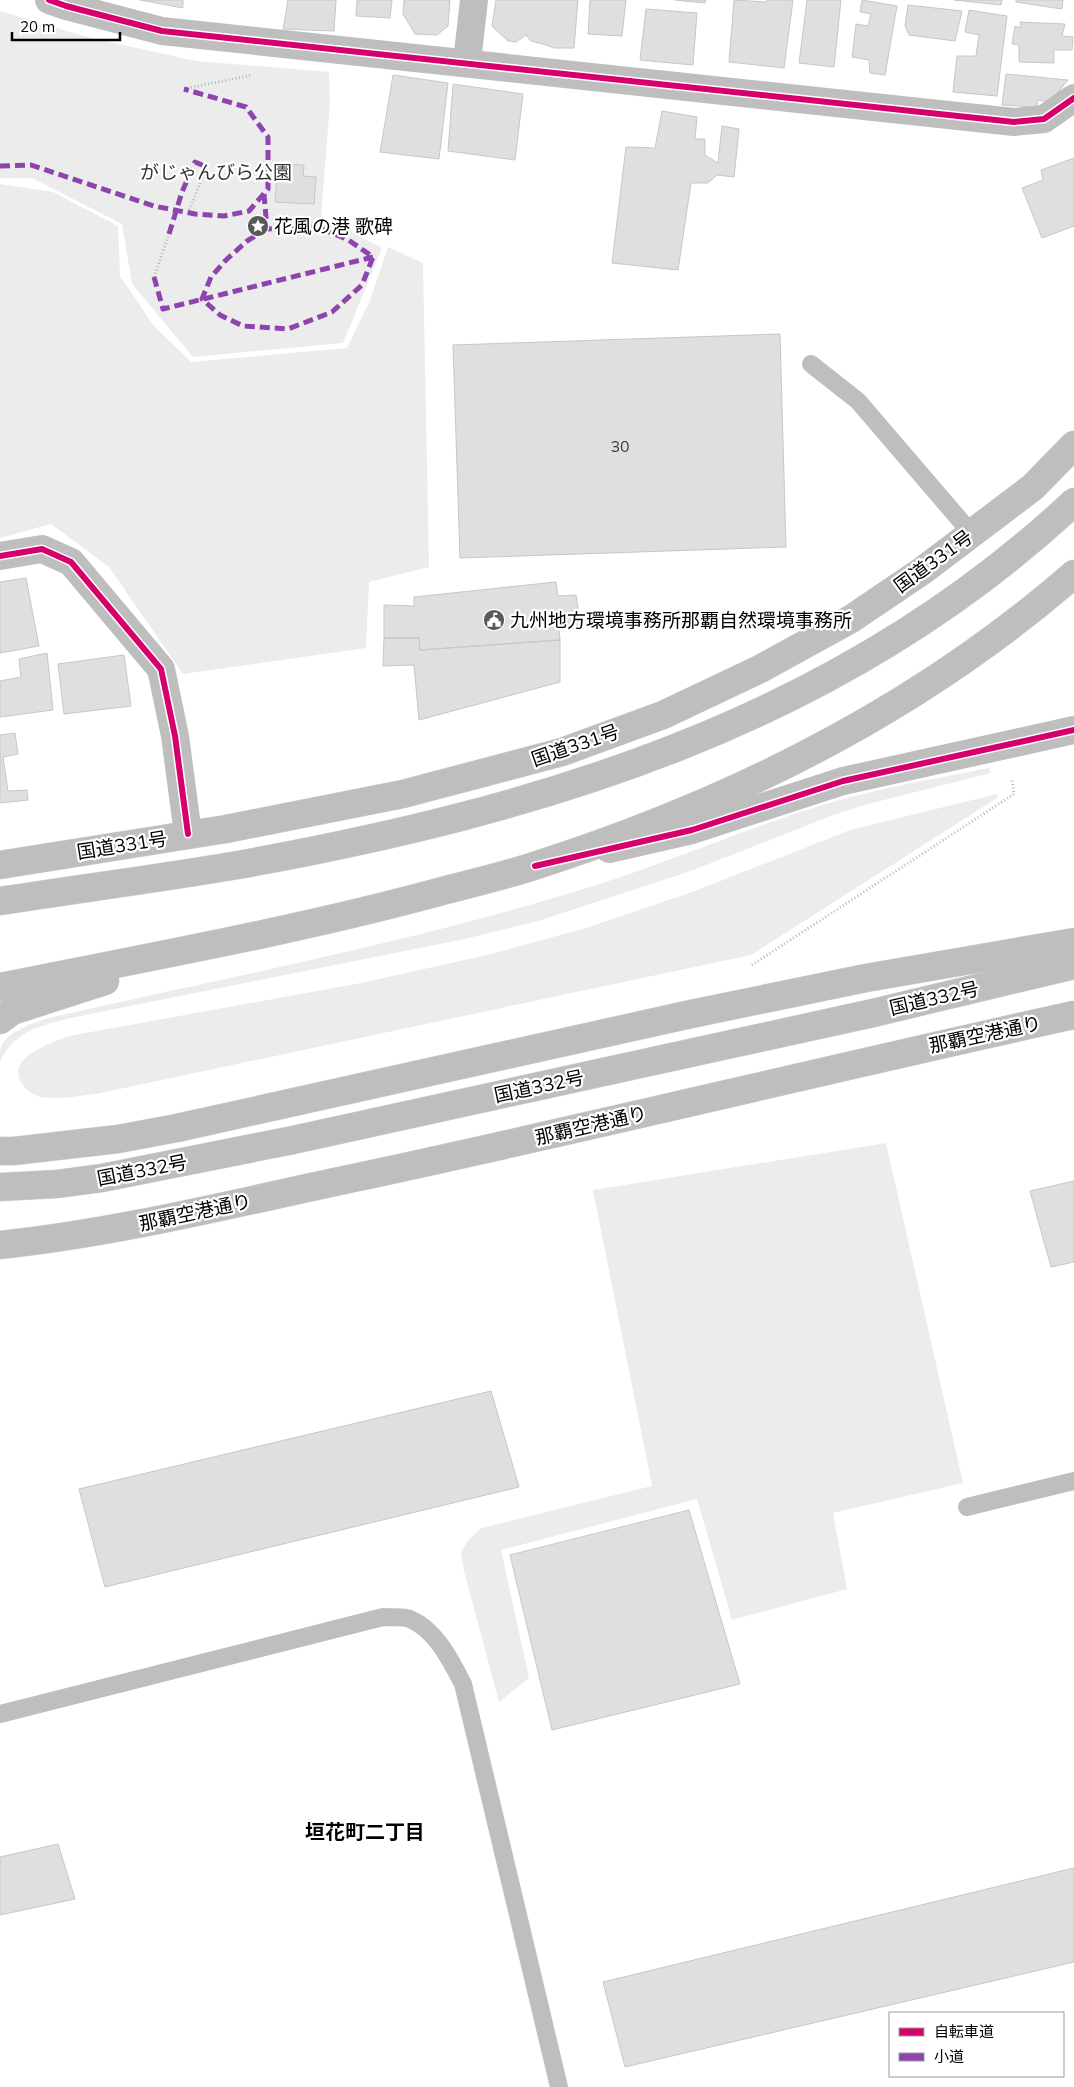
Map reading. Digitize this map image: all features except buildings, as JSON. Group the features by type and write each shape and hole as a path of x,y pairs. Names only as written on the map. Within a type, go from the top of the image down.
{"main road":[{"path":"49,0 162,31 467,62 1014,122 1044,119 1074,98"},
{"path":"467,62 474,0"},
{"name":"国道331号","path":"0,865 333,808 449,782 562,752 654,718 760,669 851,619 922,571 972,534 1032,487 1074,445"},
{"name":"国道331号","path":"0,901 230,866 423,826 513,803 590,780 672,750 762,712 833,677 899,636 975,584 1049,526 1074,502"},
{"path":"0,556 42,549 71,562 161,669 175,736 188,834"},
{"path":"535,866 712,801 798,759 873,718 965,661 1038,606 1074,574"},
{"path":"0,987 228,942 384,907 535,866 692,830 843,781 1074,730"},
{"path":"0,1020 12,1011 228,942"},
{"name":"国道332号","path":"0,1151 118,1139 177,1128 691,1014 866,978 1074,942"},
{"name":"国道332号","path":"0,1187 57,1184 102,1178 293,1140 873,1013 1074,965"},
{"name":"那覇空港通り","path":"106,1231 523,1141 870,1060 1074,1015"},
{"path":"0,1130 19,1138 59,1146"},
{"path":"0,1229 106,1231"},
{"path":"0,1245 106,1231"}],"lane":[{"path":"811,364 858,401 972,534"},
{"path":"967,1508 1074,1481"},
{"path":"0,1714 383,1618 409,1618 425,1628 448,1656 463,1684 559,2087"}],"path":[{"path":"188,213 207,167"},
{"path":"154,278 169,234"},
{"path":"752,965 1014,794 1012,779"}],"green space":[{"name":"がじゃんびら公園","path":"0,11 87,37 196,61 329,72 330,104 321,216 382,248 343,343 193,357 132,284 122,224 32,178 0,178"},
{"path":"0,184 53,192 118,226 120,276 154,326 191,362 347,348 370,300 388,247 423,263 429,567 369,582 366,648 183,674 109,567 51,524 0,538"},
{"path":"989,768 991,773 839,813 688,872 535,922 460,940 51,1023 26,1033 15,1040 0,1062 1,1046 10,1036 22,1028 48,1018 446,928 606,882 826,804 895,786"},
{"path":"997,794 997,798 751,955 96,1094 62,1098 41,1097 26,1089 18,1074 20,1066 32,1052 69,1036 361,983 487,955 586,928 695,891 850,830"},
{"path":"886,1143 963,1483 833,1513 847,1589 732,1620 697,1499 501,1550 529,1678 499,1702 464,1571 461,1552 467,1542 481,1528 652,1486 593,1190"}],"marked path":[{"path":"0,166 31,165 154,206 195,214 224,216 249,211 268,189 268,137 246,107 184,89"},
{"path":"169,234 182,192 195,162 207,167"},
{"path":"264,194 267,229 317,227 347,239 373,257 362,285 332,312 288,329 243,326 220,315 202,299 211,277 247,241 267,229"},
{"path":"154,277 163,309 373,257"}],"cycle path":[{"path":"49,0 162,31 1014,122 1044,119 1074,98"},
{"path":"0,556 42,549 71,562 161,669 175,736 188,834"},
{"path":"535,866 692,830 843,781 1074,730"}],"place":[{"name":"花風の港 歌碑","path":"258,226"},
{"name":"九州地方環境事務所那覇自然環境事務所","path":"494,620"}],"district":[{"name":"垣花町二丁目","path":"365,1832"}]}
